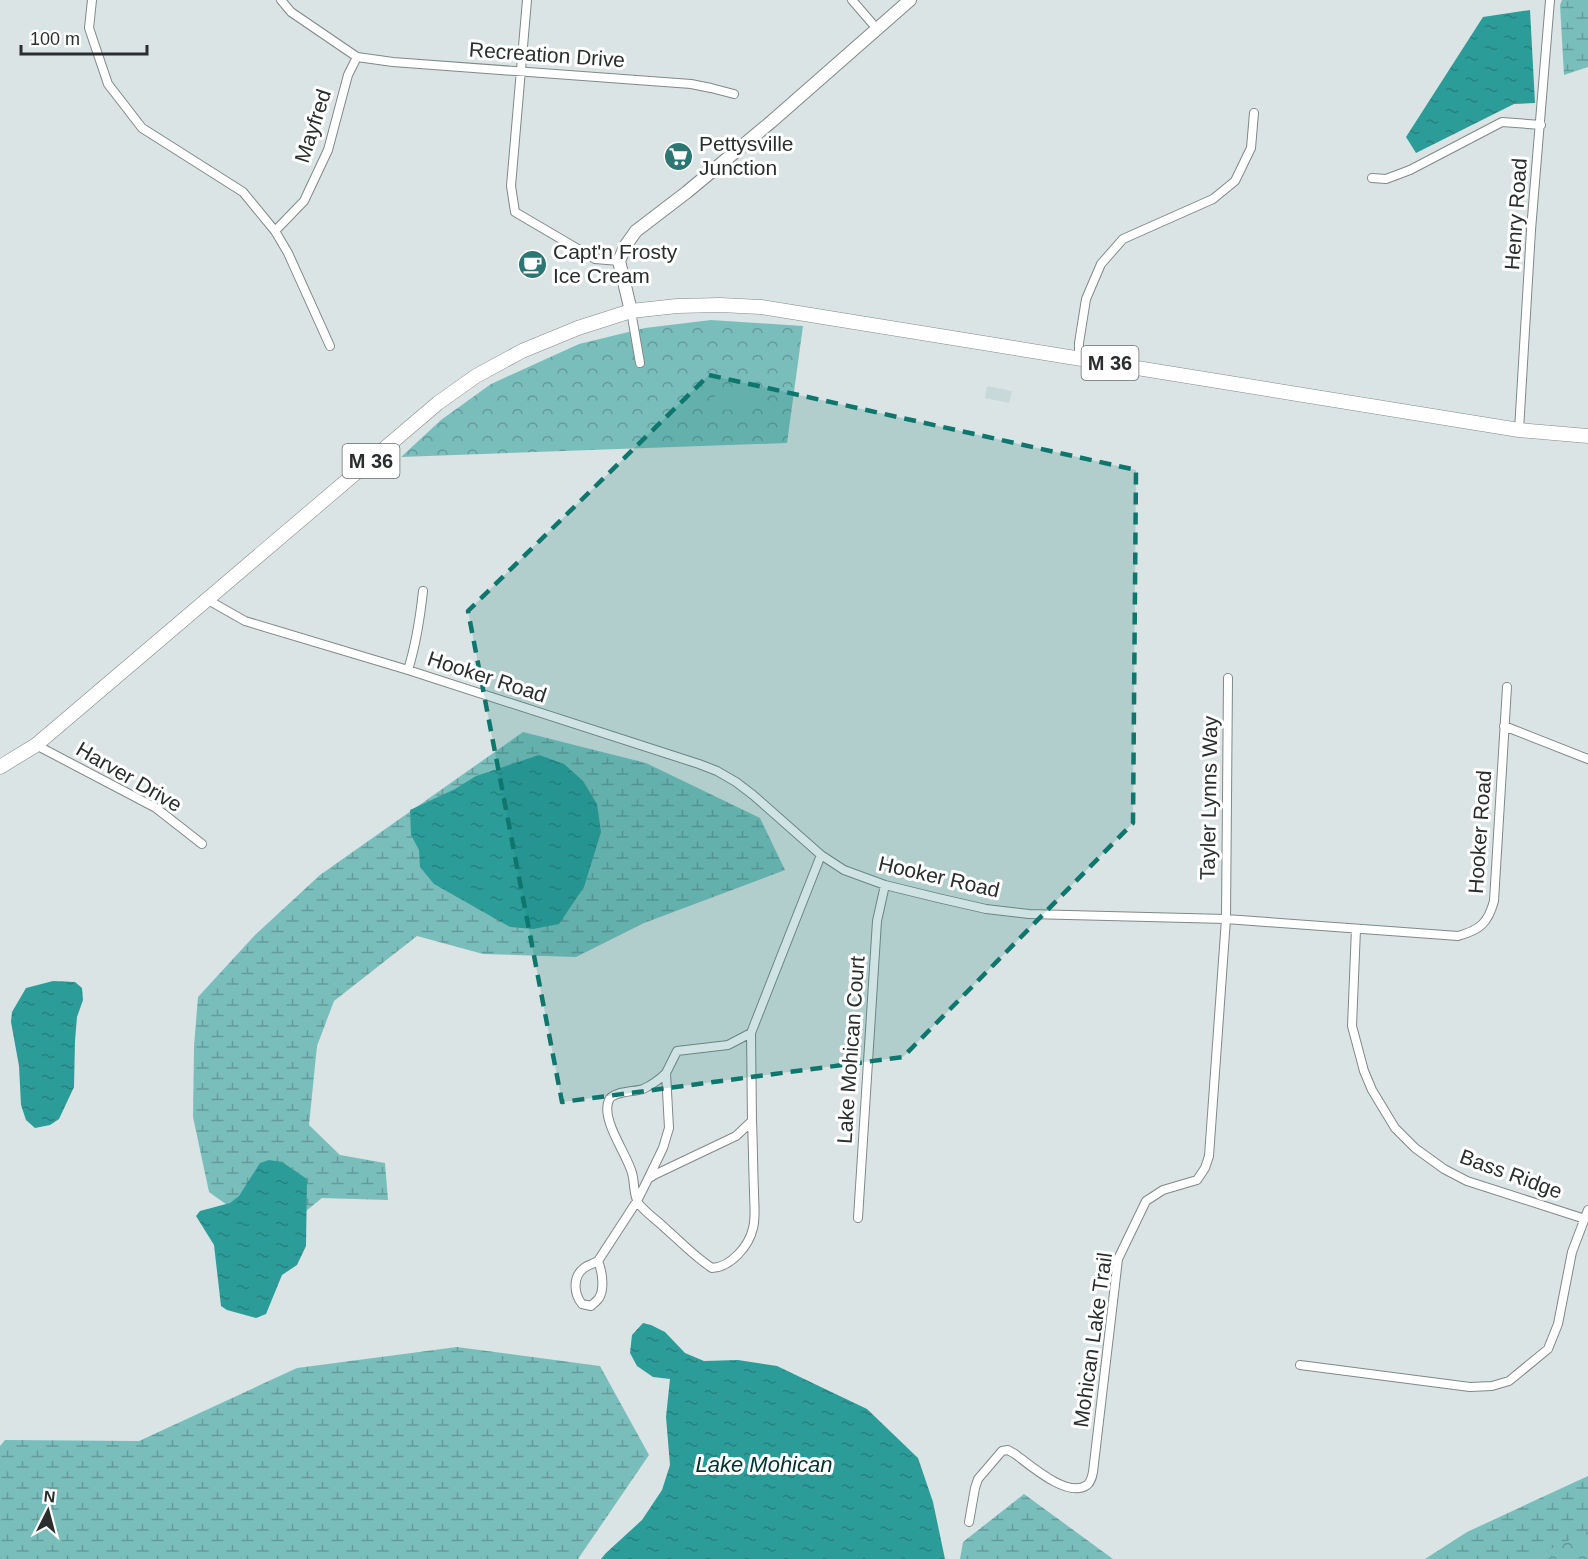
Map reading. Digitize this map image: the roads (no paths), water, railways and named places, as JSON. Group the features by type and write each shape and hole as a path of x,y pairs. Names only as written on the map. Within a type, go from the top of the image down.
{"main road":[{"path":"631,312 620,261 626,244 636,231 736,152 910,0"},
{"name":"M 36","path":"0,767 36,745 438,403 476,375 522,351 579,328 631,312 677,306 760,307 1519,430 1588,436"}],"street":[{"path":"92,0 89,27 108,84 142,128 243,192 275,231 288,253 330,346"},
{"path":"281,0 291,12 357,57"},
{"path":"527,0 511,186 515,212 595,259 620,261"},
{"path":"852,0 877,29"},
{"name":"Henry Road","path":"1519,430 1531,231 1550,0"},
{"name":"Mayfred","path":"275,231 303,201 328,150 348,75 357,57"},
{"name":"Recreation Drive","path":"357,57 393,62 691,84 734,94"},
{"path":"1078,358 1086,299 1101,264 1123,239 1213,199 1234,181 1251,148 1254,113"},
{"path":"1372,177 1386,179 1410,170 1502,122 1540,125"},
{"path":"631,312 640,363"},
{"path":"408,670 420,621 423,591"},
{"name":"Hooker Road","path":"208,600 245,621 408,670 717,771 753,795 820,855 844,870 885,885 938,898 986,909 1029,914 1226,919 1458,936 1480,928 1491,912 1494,901 1507,687"},
{"name":"Tayler Lynns Way","path":"1226,919 1228,678"},
{"path":"1504,726 1588,759"},
{"name":"Harver Drive","path":"36,745 156,808 202,844"},
{"path":"752,1033 728,1045 677,1051 666,1073 653,1084 615,1094 609,1101 608,1115 631,1170 637,1201 646,1212 709,1267 716,1268 723,1265 742,1250 753,1230 752,1033 820,855"},
{"name":"Lake Mohican Court","path":"858,1218 877,921 885,885"},
{"name":"Mohican Lake Trail","path":"969,1522 978,1479 1002,1451 1008,1450 1015,1454 1057,1484 1077,1488 1086,1486 1090,1481 1093,1472 1118,1259 1146,1201 1163,1190 1197,1180 1209,1156 1226,919"},
{"name":"Bass Ridge","path":"1356,929 1352,1026 1364,1071 1377,1100 1395,1128 1415,1148 1467,1181 1586,1215"},
{"path":"598,1261 602,1270 599,1299 591,1306 582,1304 577,1297 575,1286 578,1275 584,1268 598,1261 637,1201 663,1148 669,1128 666,1073"},
{"path":"648,1179 736,1136 752,1121"},
{"path":"1300,1365 1470,1387 1492,1386 1509,1381 1548,1349 1558,1324 1572,1252 1586,1215"}],"water":[{"path":"1530,10 1535,103 1514,104 1416,153 1406,137 1483,17"},
{"path":"539,755 564,764 583,781 597,804 601,832 584,887 559,924 533,929 510,927 434,884 420,867 419,850 411,835 410,810 455,789 476,776"},
{"path":"53,981 75,982 82,988 83,1000 77,1017 75,1041 74,1087 59,1119 50,1125 35,1128 26,1120 21,1105 19,1066 11,1022 12,1012 26,988"},
{"path":"269,1160 282,1162 307,1179 306,1246 297,1265 282,1275 266,1314 256,1318 227,1310 221,1306 214,1245 196,1216 200,1211 230,1203 239,1196 260,1163"},
{"name":"Lake Mohican","path":"643,1323 665,1332 685,1353 704,1361 738,1360 777,1366 867,1409 918,1458 933,1502 945,1559 601,1559 642,1520 662,1490 670,1465 666,1417 670,1379 653,1377 637,1366 630,1353 632,1335"}],"place":[{"name":"Pettysville Junction","path":"678,156"},
{"name":"Capt'n Frosty Ice Cream","path":"532,264"}]}
